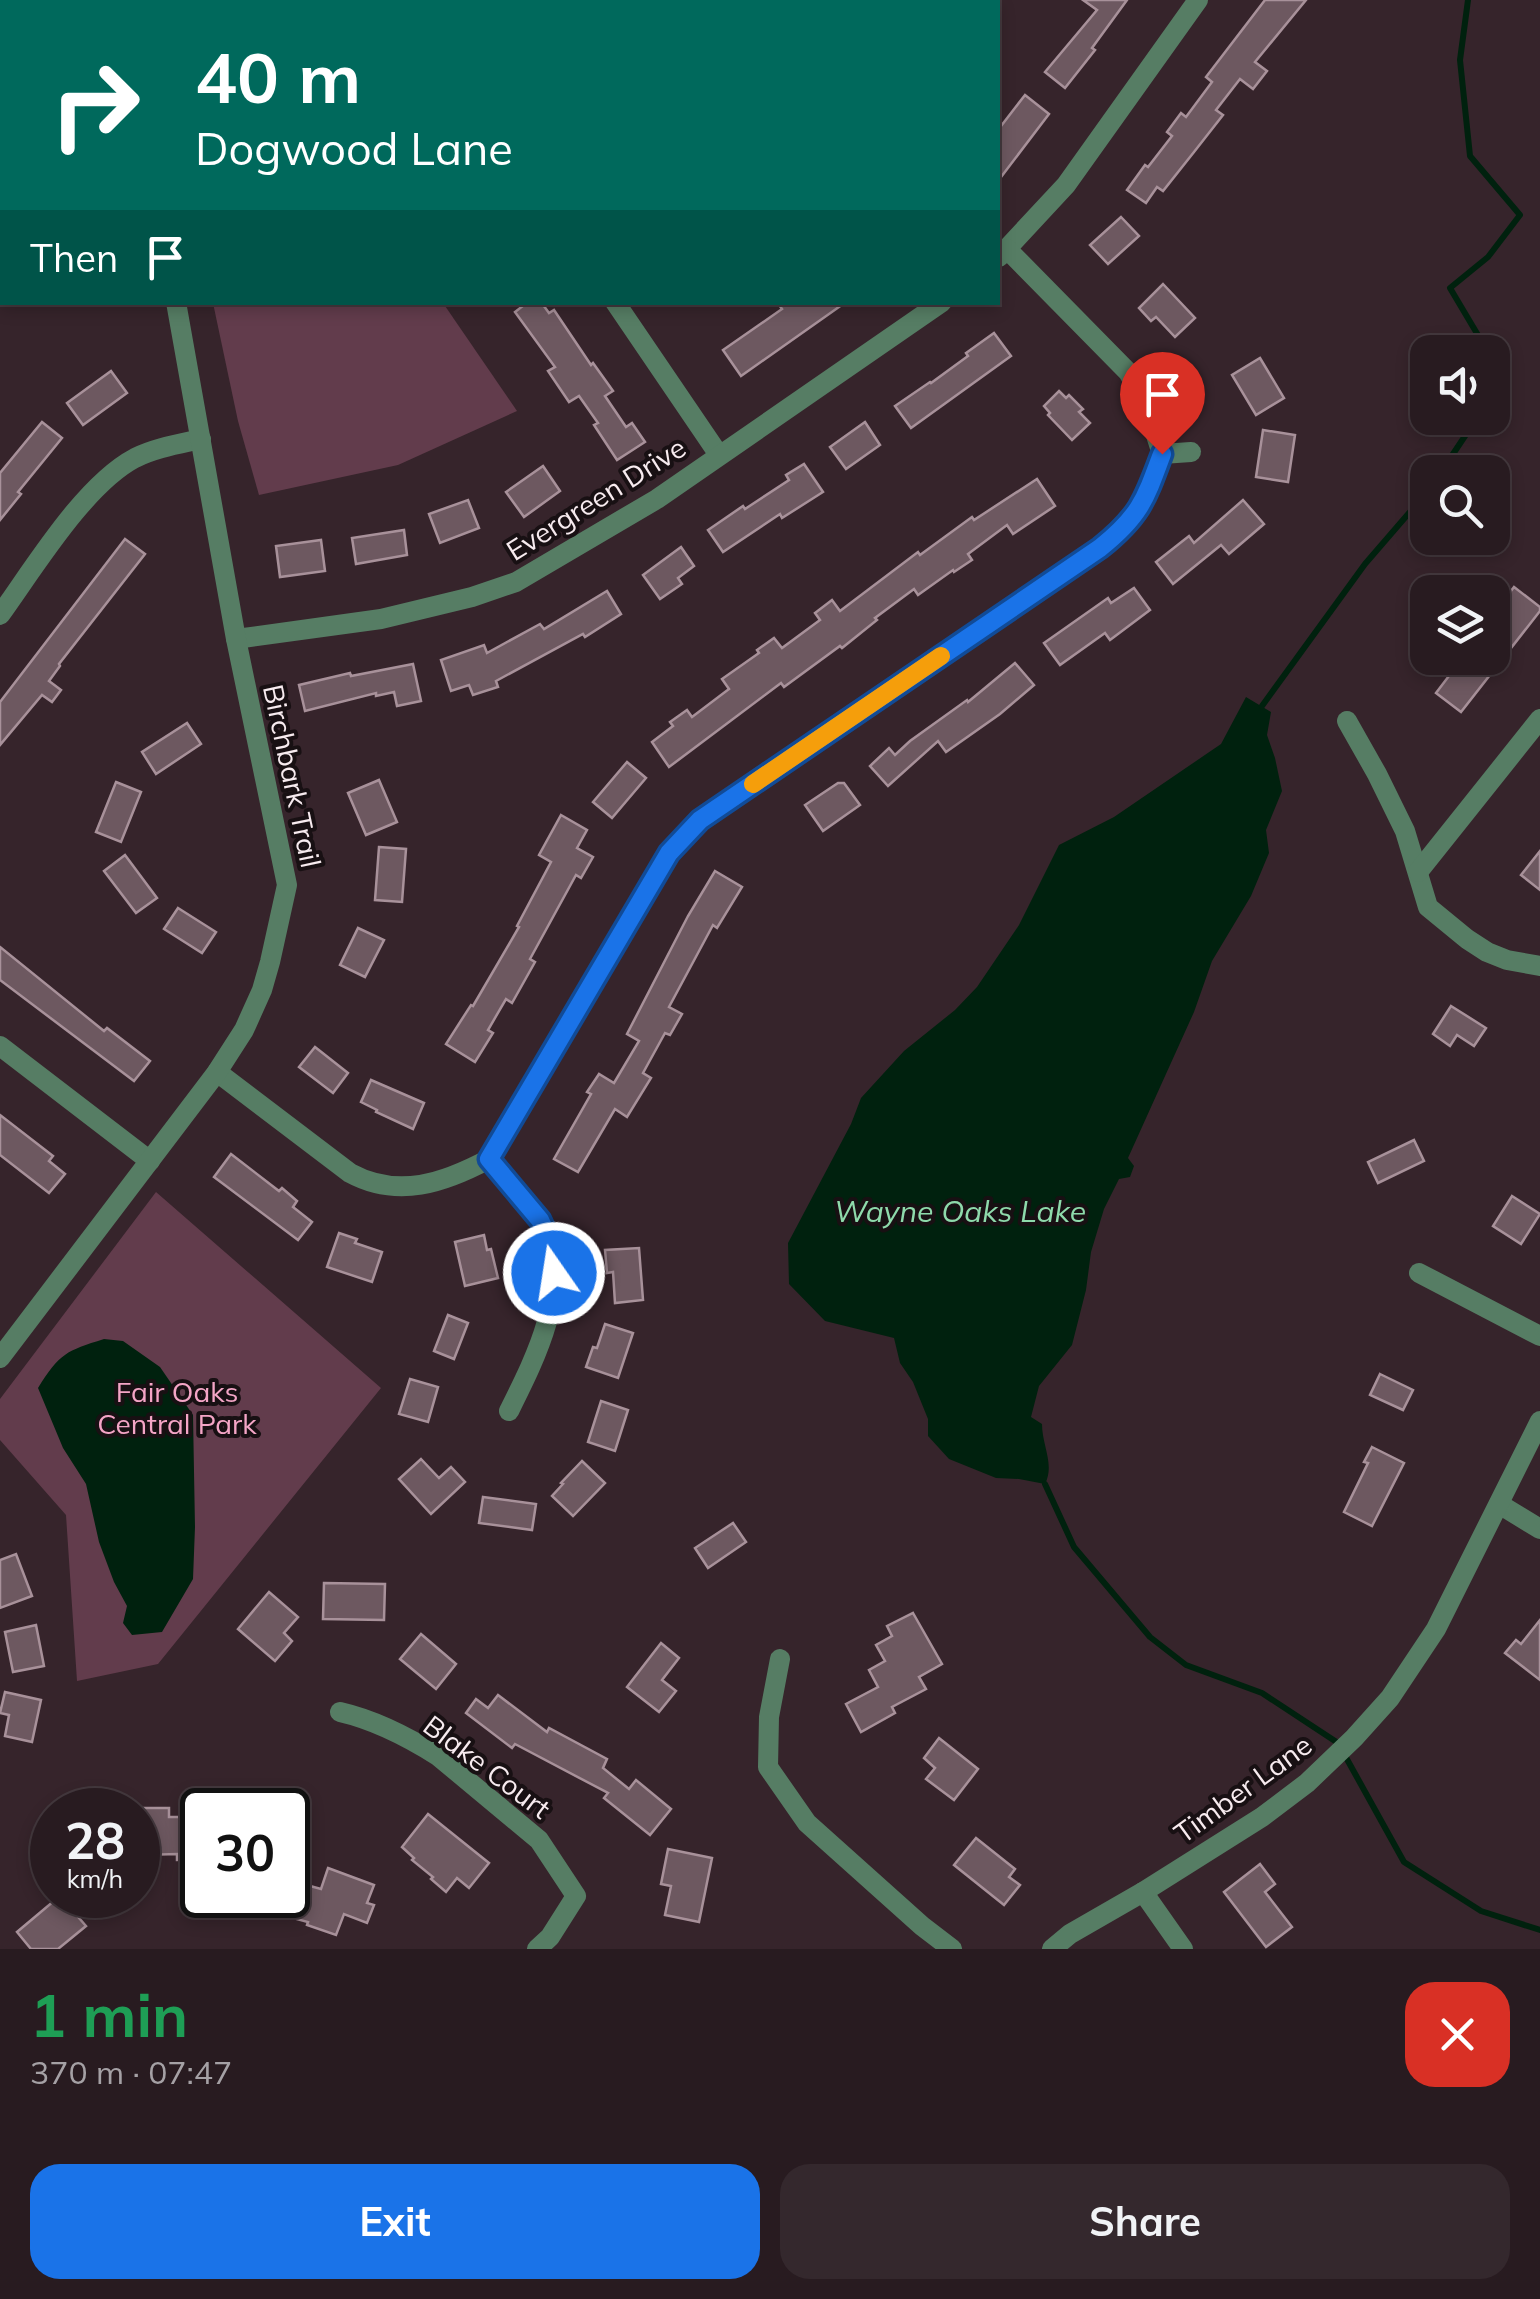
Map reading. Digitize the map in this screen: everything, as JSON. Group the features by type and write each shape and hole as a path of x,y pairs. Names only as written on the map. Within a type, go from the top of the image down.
{"street":[{"path":"217,1072 362,1180 408,1188 464,1172 489,1159 658,871 686,833 1124,528 1144,501 1162,454 1146,401 1128,372 1002,254 1066,184 1198,0"},
{"name":"Birchbark Trail","path":"0,1358 217,1072 244,1030 262,990 287,885 236,638 177,305"},
{"path":"617,305 719,455"},
{"name":"Evergreen Drive","path":"236,638 396,616 516,582 658,499 938,305"},
{"path":"0,616 102,480 136,458 201,438"},
{"path":"1162,454 1191,452"},
{"path":"1418,872 1540,719"},
{"path":"1346,721 1405,831 1428,907 1487,952 1540,966"},
{"path":"0,1046 150,1160"},
{"path":"489,1159 540,1220 554,1273 550,1308 527,1376 509,1411"},
{"path":"1419,1273 1540,1336"},
{"name":"Timber Lane","path":"1052,1949 1070,1934 1262,1817 1344,1748 1390,1698 1436,1628 1540,1420"},
{"path":"1499,1504 1540,1528"},
{"path":"780,1659 769,1717 768,1767 807,1823 952,1949"},
{"name":"Blake Court","path":"340,1712 363,1718 438,1756 539,1840 576,1896 537,1949"},
{"path":"1142,1892 1183,1949"}],"green space":[{"path":"213,305 444,305 517,411 398,465 259,495 238,421"},
{"name":"Fair Oaks Central Park","path":"156,1192 381,1388 158,1664 77,1681 66,1515 0,1440 0,1399"}],"water":[{"name":"Wayne Oaks Lake","path":"1246,697 1271,712 1267,735 1282,791 1266,830 1269,853 1251,896 1212,961 1194,1012 1128,1158 1134,1166 1130,1177 1119,1179 1104,1209 1072,1345 1039,1386 1031,1417 1042,1424 1048,1462 1045,1484 996,1478 949,1459 928,1436 928,1419 913,1382 900,1363 894,1338 825,1321 789,1284 788,1243 861,1098 904,1051 977,987 1019,925 1059,845 1114,817 1221,744"},
{"path":"104,1339 123,1341 160,1367 193,1415 193,1579 162,1632 132,1635 123,1623 127,1606 99,1542 86,1484 63,1448 38,1388 65,1355"}],"building":[{"path":"1083,0 1127,0 1065,88 1045,72 1097,10"},
{"path":"1265,0 1306,0 1255,62 1267,71 1253,89 1240,79 1216,110 1223,115 1163,191 1157,187 1146,203 1127,190 1172,136 1167,132 1181,113 1186,117 1212,82 1206,77"},
{"path":"1025,95 1049,114 1000,178 1000,127"},
{"path":"1121,217 1139,236 1108,264 1090,245"},
{"path":"1163,284 1195,318 1175,337 1156,317 1151,321 1139,308"},
{"path":"524,305 543,305 549,313 554,310 613,391 605,396 626,427 632,423 645,442 617,460 579,396 569,402 548,371 555,367 515,312"},
{"path":"779,305 842,305 741,376 723,350 782,309"},
{"path":"994,333 1011,356 911,428 895,406 968,356 966,353"},
{"path":"1260,358 1284,398 1256,415 1232,375"},
{"path":"111,371 127,393 83,425 67,403"},
{"path":"1059,391 1083,409 1079,412 1090,423 1072,440 1044,406"},
{"path":"42,422 62,438 0,520 0,473"},
{"path":"865,422 880,445 846,469 830,447"},
{"path":"1263,430 1295,435 1288,482 1256,477"},
{"path":"804,464 823,492 782,518 780,514 723,552 708,530 789,480 786,475"},
{"path":"543,466 560,491 524,517 506,492"},
{"path":"1037,479 1055,506 1013,534 1007,525 968,554 972,560 918,595 914,589 842,648 784,687 781,683 669,767 652,742 687,710 692,717 729,689 722,679 759,653 757,650 774,638 782,648 820,620 815,613 832,600 840,611 918,552 920,555 972,517 974,520"},
{"path":"468,500 479,528 440,543 429,514"},
{"path":"1243,500 1264,524 1229,554 1221,545 1173,584 1156,562 1189,536 1194,543"},
{"path":"404,530 407,555 356,564 352,538"},
{"path":"125,539 145,554 59,664 49,681 61,690 52,702 42,695 0,745 0,702"},
{"path":"321,540 325,571 280,577 276,546"},
{"path":"681,547 694,566 678,578 682,584 660,599 643,575"},
{"path":"1514,587 1540,611 1510,649 1510,592"},
{"path":"1134,588 1150,610 1110,640 1105,633 1060,665 1044,643 1108,598 1111,603"},
{"path":"607,591 621,614 585,637 583,634 496,681 498,687 473,695 469,685 451,691 441,660 484,645 487,653 540,624 544,629"},
{"path":"1015,663 1034,685 1000,714 946,752 938,741 888,786 870,766 889,748 895,755"},
{"path":"413,664 421,701 397,706 394,692 376,693 305,711 299,685"},
{"path":"1450,675 1490,675 1461,712 1436,693"},
{"path":"187,723 201,744 156,774 142,752"},
{"path":"627,762 646,778 612,818 593,802"},
{"path":"379,780 397,822 366,835 348,793"},
{"path":"116,782 141,792 121,842 96,832"},
{"path":"844,783 860,805 823,831 805,805"},
{"path":"561,815 587,830 577,848 593,857 581,878 576,875 530,959 535,962 512,1003 506,999 488,1030 493,1033 475,1062 446,1044 519,927 551,862 539,855"},
{"path":"379,847 406,849 402,902 375,900"},
{"path":"1540,851 1540,890 1521,875"},
{"path":"125,855 157,898 136,913 104,871"},
{"path":"715,871 742,887 717,928 713,925 669,1007 682,1014 670,1035 665,1033 643,1073 651,1078 627,1117 615,1109 578,1172 554,1159 599,1074 614,1083 639,1041 627,1034"},
{"path":"178,908 216,932 202,953 164,929"},
{"path":"358,928 384,940 365,977 340,965"},
{"path":"0,947 104,1031 107,1028 150,1061 134,1081 0,980"},
{"path":"1451,1006 1486,1028 1474,1046 1457,1035 1450,1046 1433,1034"},
{"path":"315,1047 348,1073 333,1093 299,1067"},
{"path":"371,1080 424,1103 413,1129 361,1102"},
{"path":"0,1115 53,1156 49,1161 65,1174 49,1193 0,1155"},
{"path":"1414,1140 1424,1161 1378,1183 1368,1162"},
{"path":"231,1154 297,1201 293,1207 312,1222 298,1240 214,1177"},
{"path":"1512,1196 1540,1214 1521,1244 1493,1226"},
{"path":"339,1233 382,1252 372,1282 327,1267"},
{"path":"484,1235 498,1278 465,1286 455,1242"},
{"path":"639,1248 643,1300 615,1303 613,1272 607,1273 605,1250"},
{"path":"448,1315 468,1323 454,1359 434,1351"},
{"path":"605,1324 633,1333 618,1378 586,1367"},
{"path":"1380,1374 1413,1390 1403,1410 1370,1395"},
{"path":"410,1379 438,1387 428,1422 399,1414"},
{"path":"601,1401 628,1410 615,1451 588,1442"},
{"path":"1372,1447 1404,1463 1372,1526 1344,1512"},
{"path":"421,1459 439,1478 451,1467 465,1482 431,1514 399,1479"},
{"path":"582,1461 605,1483 573,1516 552,1496"},
{"path":"483,1497 536,1504 532,1530 479,1523"},
{"path":"733,1523 746,1542 708,1568 695,1548"},
{"path":"16,1554 32,1596 0,1608 0,1560"},
{"path":"324,1583 385,1584 384,1620 323,1619"},
{"path":"269,1592 298,1617 284,1633 292,1641 275,1661 238,1629"},
{"path":"913,1613 942,1664 919,1677 926,1689 892,1707 895,1713 861,1732 846,1704 878,1687 869,1670 885,1661 876,1645 892,1636 887,1626"},
{"path":"1540,1620 1540,1680 1505,1653 1516,1640 1521,1644"},
{"path":"36,1625 44,1666 13,1672 5,1632"},
{"path":"421,1634 456,1664 436,1689 400,1659"},
{"path":"661,1643 679,1658 662,1680 676,1691 659,1712 627,1687"},
{"path":"5,1692 41,1700 32,1742 5,1736 9,1715 0,1713"},
{"path":"498,1695 547,1732 549,1728 607,1759 603,1768 629,1789 636,1780 671,1809 650,1835 604,1798 608,1793 515,1744 512,1748 466,1713 476,1699 488,1708"},
{"path":"939,1738 978,1769 954,1800 926,1779 935,1768 924,1758"},
{"path":"160,1808 169,1808 169,1817 180,1817 180,1860 177,1854 160,1854"},
{"path":"428,1814 489,1863 469,1888 457,1878 446,1892 402,1847"},
{"path":"976,1838 1015,1869 1009,1877 1020,1885 1004,1905 954,1865"},
{"path":"668,1849 712,1858 699,1922 665,1915 671,1886 661,1884"},
{"path":"1260,1864 1275,1884 1265,1892 1292,1927 1266,1947 1224,1892"},
{"path":"328,1868 374,1885 367,1903 374,1905 367,1923 344,1914 336,1935 293,1918 310,1918 310,1886 321,1889"},
{"path":"34,1918 79,1918 86,1926 58,1949 31,1949 17,1932"}],"waterway":[{"path":"1468,0 1460,60 1470,156 1520,215 1488,257 1450,288 1478,335"},
{"path":"1452,455 1466,435"},
{"path":"1262,706 1365,564 1410,512"},
{"path":"1045,1484 1074,1547 1150,1637 1186,1665 1262,1693 1338,1743 1404,1862 1481,1911 1540,1930"}],"slow traffic":[{"path":"753,784 941,656"}],"route":[{"path":"554,1273 540,1220 489,1159 669,853 700,820 1100,548 1136,514 1162,454"}]}
